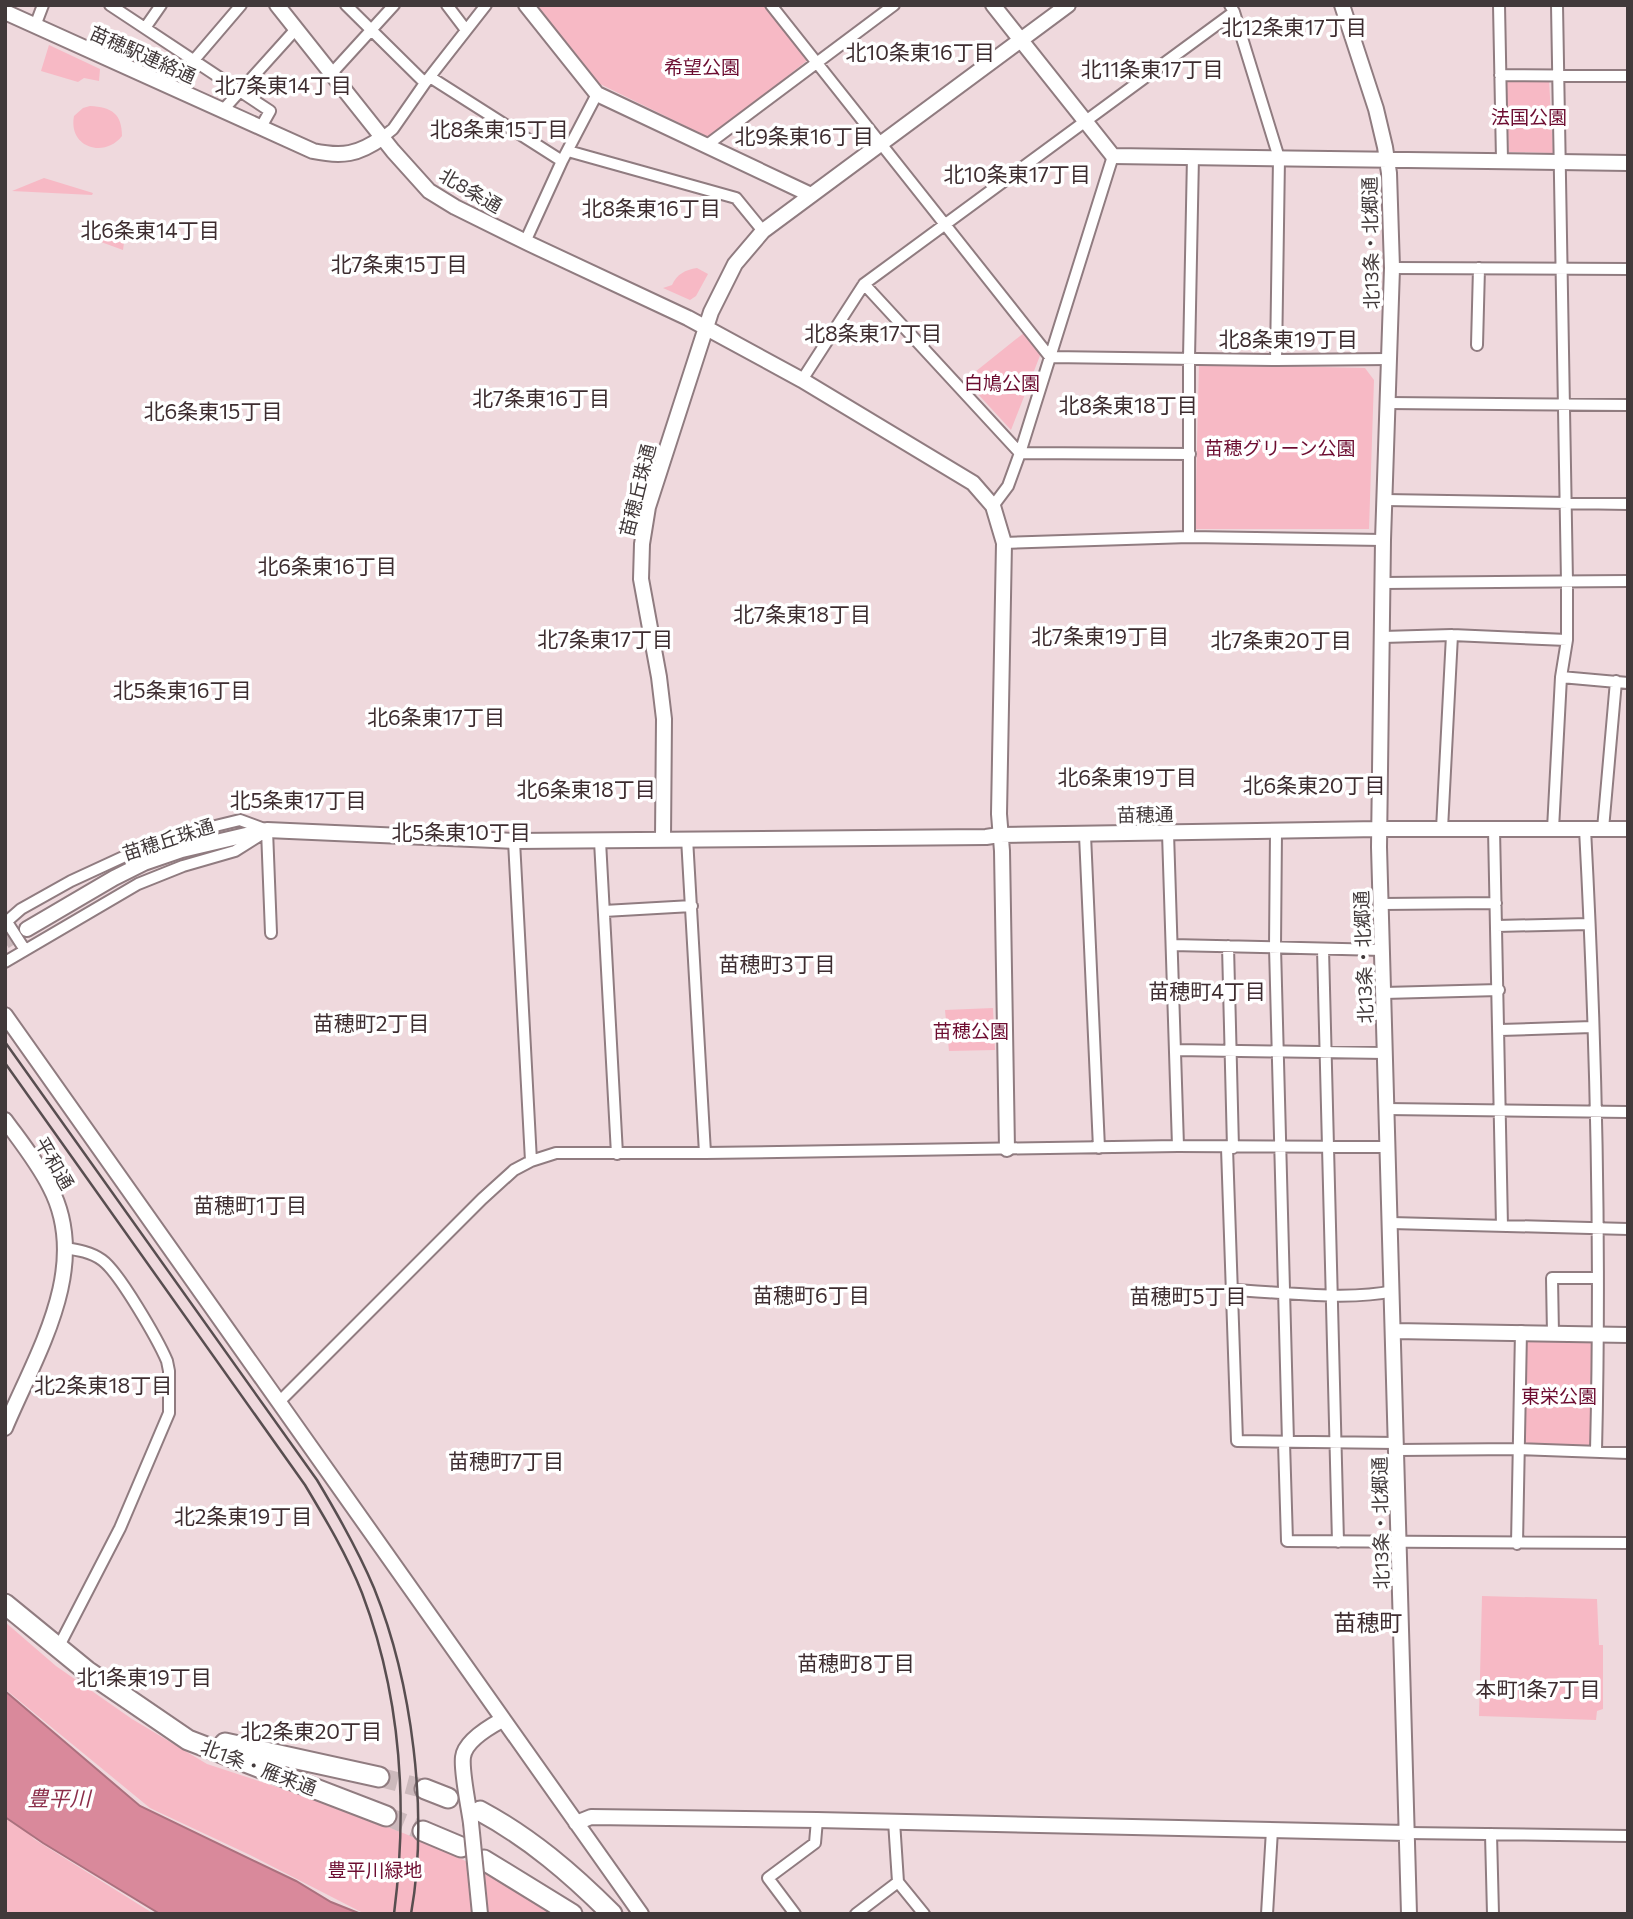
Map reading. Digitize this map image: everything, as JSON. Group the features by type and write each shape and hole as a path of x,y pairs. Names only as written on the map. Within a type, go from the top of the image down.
{"highway":[{"name":"北1条・雁来通","path":"5,1604 58,1648 188,1740 386,1816"},
{"name":"北1条・雁来通","path":"137,1706 231,1745 379,1777"},
{"path":"425,1789 448,1798"},
{"path":"475,1817 541,1849 574,1876 612,1914"},
{"path":"423,1831 461,1847"},
{"path":"484,1860 572,1914"}],"street":[{"path":"35,26 43,5"},
{"path":"110,5 270,111 261,127"},
{"path":"145,28 161,5"},
{"path":"194,60 242,5"},
{"name":"北8条通","path":"277,5 413,175 429,191 525,242 688,317 707,330 802,380 973,483 993,506"},
{"path":"346,5 427,80 565,156 736,198 763,231"},
{"path":"332,73 394,5"},
{"path":"447,5 466,30"},
{"path":"383,137 393,129 485,5"},
{"path":"526,5 597,94 811,195"},
{"path":"771,5 1050,356"},
{"path":"993,5 1113,156"},
{"name":"苗穂丘珠通","path":"27,929 144,863 183,850 267,830 514,841 663,838 664,719 642,579 642,544 648,507 711,312 735,264 763,231 1068,5"},
{"name":"北13条・北郷通","path":"1342,5 1376,109 1387,159 1392,268 1383,540 1379,829 1409,1914"},
{"path":"1499,5 1502,160"},
{"path":"1553,829 1561,677 1567,640 1557,5"},
{"path":"707,145 887,7"},
{"path":"802,380 864,284 1232,8 1279,158 1276,360"},
{"name":"苗穂駅連絡通","path":"5,12 313,151 356,152 383,137"},
{"path":"223,110 296,29"},
{"path":"1500,75 1628,76"},
{"path":"525,242 597,94"},
{"path":"1113,156 1628,163"},
{"path":"1007,1149 1002,851 999,835 1004,543 993,506 1008,486 1020,453 1113,156"},
{"path":"1189,537 1193,156"},
{"path":"1392,268 1628,269"},
{"path":"1477,345 1479,268"},
{"path":"864,284 1020,453 1190,454"},
{"path":"1050,356 1389,359"},
{"path":"1388,403 1628,405"},
{"path":"1385,500 1628,504"},
{"path":"1004,543 1189,537 1383,540"},
{"path":"1383,583 1628,581"},
{"path":"1383,637 1452,635 1567,640"},
{"path":"1442,829 1452,635"},
{"path":"1561,677 1628,682"},
{"path":"1603,829 1616,681"},
{"path":"24,950 6,922 21,909 71,880 162,839 240,820 267,830"},
{"name":"苗穂通","path":"663,838 972,837 1379,829 1628,829"},
{"path":"1494,829 1502,1111 1502,1226"},
{"path":"1585,829 1598,1278 1596,1451"},
{"path":"267,830 271,933"},
{"path":"5,962 138,884 183,866 235,851 267,830"},
{"path":"1276,831 1275,947 1285,1293 1287,1541 1628,1543"},
{"path":"1168,833 1178,1146"},
{"path":"1086,835 1099,1148"},
{"path":"687,838 705,1153"},
{"path":"514,841 530,1161"},
{"path":"600,841 617,1154"},
{"path":"1381,904 1496,903"},
{"path":"604,911 692,906"},
{"path":"1497,926 1589,924"},
{"path":"1172,945 1382,950"},
{"path":"1228,946 1232,1290 1237,1441 1628,1453"},
{"path":"1323,949 1338,1542"},
{"path":"1384,993 1499,990"},
{"path":"5,1015 641,1914"},
{"path":"1500,1030 1592,1027"},
{"path":"1177,1050 1385,1053"},
{"path":"1386,1109 1628,1112"},
{"name":"平和通","path":"5,1120 52,1189 60,1212 65,1248 61,1294 5,1428"},
{"path":"279,1402 514,1170 530,1161 555,1153 1178,1146 1389,1147"},
{"path":"1391,1223 1628,1229"},
{"path":"58,1648 120,1528 169,1413 167,1361 123,1286 111,1269 97,1257 65,1248"},
{"path":"1553,1334 1552,1278 1598,1278"},
{"path":"1232,1290 1332,1294 1379,1294 1393,1291"},
{"path":"1394,1331 1521,1331 1628,1335"},
{"path":"1517,1544 1521,1331"},
{"path":"480,1914 475,1817 463,1756 469,1745 502,1720"},
{"path":"576,1823 591,1817 817,1819 1628,1836"},
{"path":"794,1914 768,1878 815,1843 817,1819"},
{"path":"894,1821 898,1882 924,1914"},
{"path":"1266,1914 1272,1830"},
{"path":"1491,1834 1493,1914"},
{"path":"856,1914 898,1882"}],"green space":[{"name":"希望公園","path":"537,5 765,5 809,59 710,138 600,84"},
{"path":"49,45 100,69 99,81 84,78 78,82 41,71"},
{"name":"法国公園","path":"1549,79 1553,153 1509,152 1506,81"},
{"path":"90,106 110,110 118,117 122,136 115,143 97,148 82,142 76,135 74,116"},
{"path":"44,178 93,193 12,191"},
{"path":"109,222 126,227 123,250 101,242"},
{"path":"697,268 708,274 696,296 690,300 663,288 672,285 682,273"},
{"name":"白鳩公園","path":"1025,332 1041,353 1011,430 965,380"},
{"name":"苗穂グリーン公園","path":"1199,364 1365,368 1374,380 1369,529 1195,529"},
{"name":"苗穂公園","path":"993,1008 995,1050 949,1051 945,1010"},
{"name":"東栄公園","path":"1526,1342 1593,1343 1592,1445 1588,1448 1525,1445"},
{"path":"1482,1596 1597,1599 1599,1645 1603,1645 1603,1709 1597,1711 1596,1720 1479,1716"},
{"name":"豊平川緑地","path":"5,1622 56,1666 132,1719 207,1764 338,1807 433,1845 496,1876 560,1914 365,1914 150,1808 5,1689"},
{"path":"5,1808 34,1839 154,1914 5,1914"}],"water":[{"name":"豊平川","path":"5,1691 140,1806 296,1881 331,1902 361,1914 160,1914 43,1843 5,1817"}],"tunnel":[{"path":"5,942 26,929"},
{"path":"379,1777 425,1789"},
{"path":"386,1816 423,1831"}],"railway":[{"path":"5,1042 317,1480 368,1574 398,1664 414,1748 418,1834 411,1914"},
{"path":"5,1063 305,1485 356,1579 375,1632 385,1671 398,1751 400,1832 394,1914"}],"district":[{"name":"北12条東17丁目","path":"1294,26"},
{"name":"北10条東16丁目","path":"920,51"},
{"name":"北11条東17丁目","path":"1152,68"},
{"name":"北7条東14丁目","path":"283,84"},
{"name":"北8条東15丁目","path":"499,128"},
{"name":"北9条東16丁目","path":"804,135"},
{"name":"北10条東17丁目","path":"1017,173"},
{"name":"北8条東16丁目","path":"651,207"},
{"name":"北6条東14丁目","path":"150,229"},
{"name":"北7条東15丁目","path":"399,263"},
{"name":"北8条東17丁目","path":"873,332"},
{"name":"北8条東19丁目","path":"1288,338"},
{"name":"北7条東16丁目","path":"541,397"},
{"name":"北8条東18丁目","path":"1128,404"},
{"name":"北6条東15丁目","path":"213,410"},
{"name":"北6条東16丁目","path":"327,565"},
{"name":"北7条東18丁目","path":"802,613"},
{"name":"北7条東19丁目","path":"1100,635"},
{"name":"北7条東17丁目","path":"605,638"},
{"name":"北7条東20丁目","path":"1281,639"},
{"name":"北5条東16丁目","path":"182,689"},
{"name":"北6条東17丁目","path":"436,716"},
{"name":"北6条東19丁目","path":"1127,776"},
{"name":"北6条東20丁目","path":"1314,784"},
{"name":"北6条東18丁目","path":"586,788"},
{"name":"北5条東17丁目","path":"298,799"},
{"name":"北5条東10丁目","path":"461,831"},
{"name":"苗穂町3丁目","path":"777,963"},
{"name":"苗穂町4丁目","path":"1207,990"},
{"name":"苗穂町2丁目","path":"371,1022"},
{"name":"苗穂町1丁目","path":"250,1204"},
{"name":"苗穂町6丁目","path":"811,1294"},
{"name":"苗穂町5丁目","path":"1188,1295"},
{"name":"北2条東18丁目","path":"103,1384"},
{"name":"苗穂町7丁目","path":"506,1460"},
{"name":"北2条東19丁目","path":"243,1515"},
{"name":"苗穂町","path":"1368,1622"},
{"name":"苗穂町8丁目","path":"856,1662"},
{"name":"北1条東19丁目","path":"144,1676"},
{"name":"本町1条7丁目","path":"1538,1688"},
{"name":"北2条東20丁目","path":"311,1730"}]}
